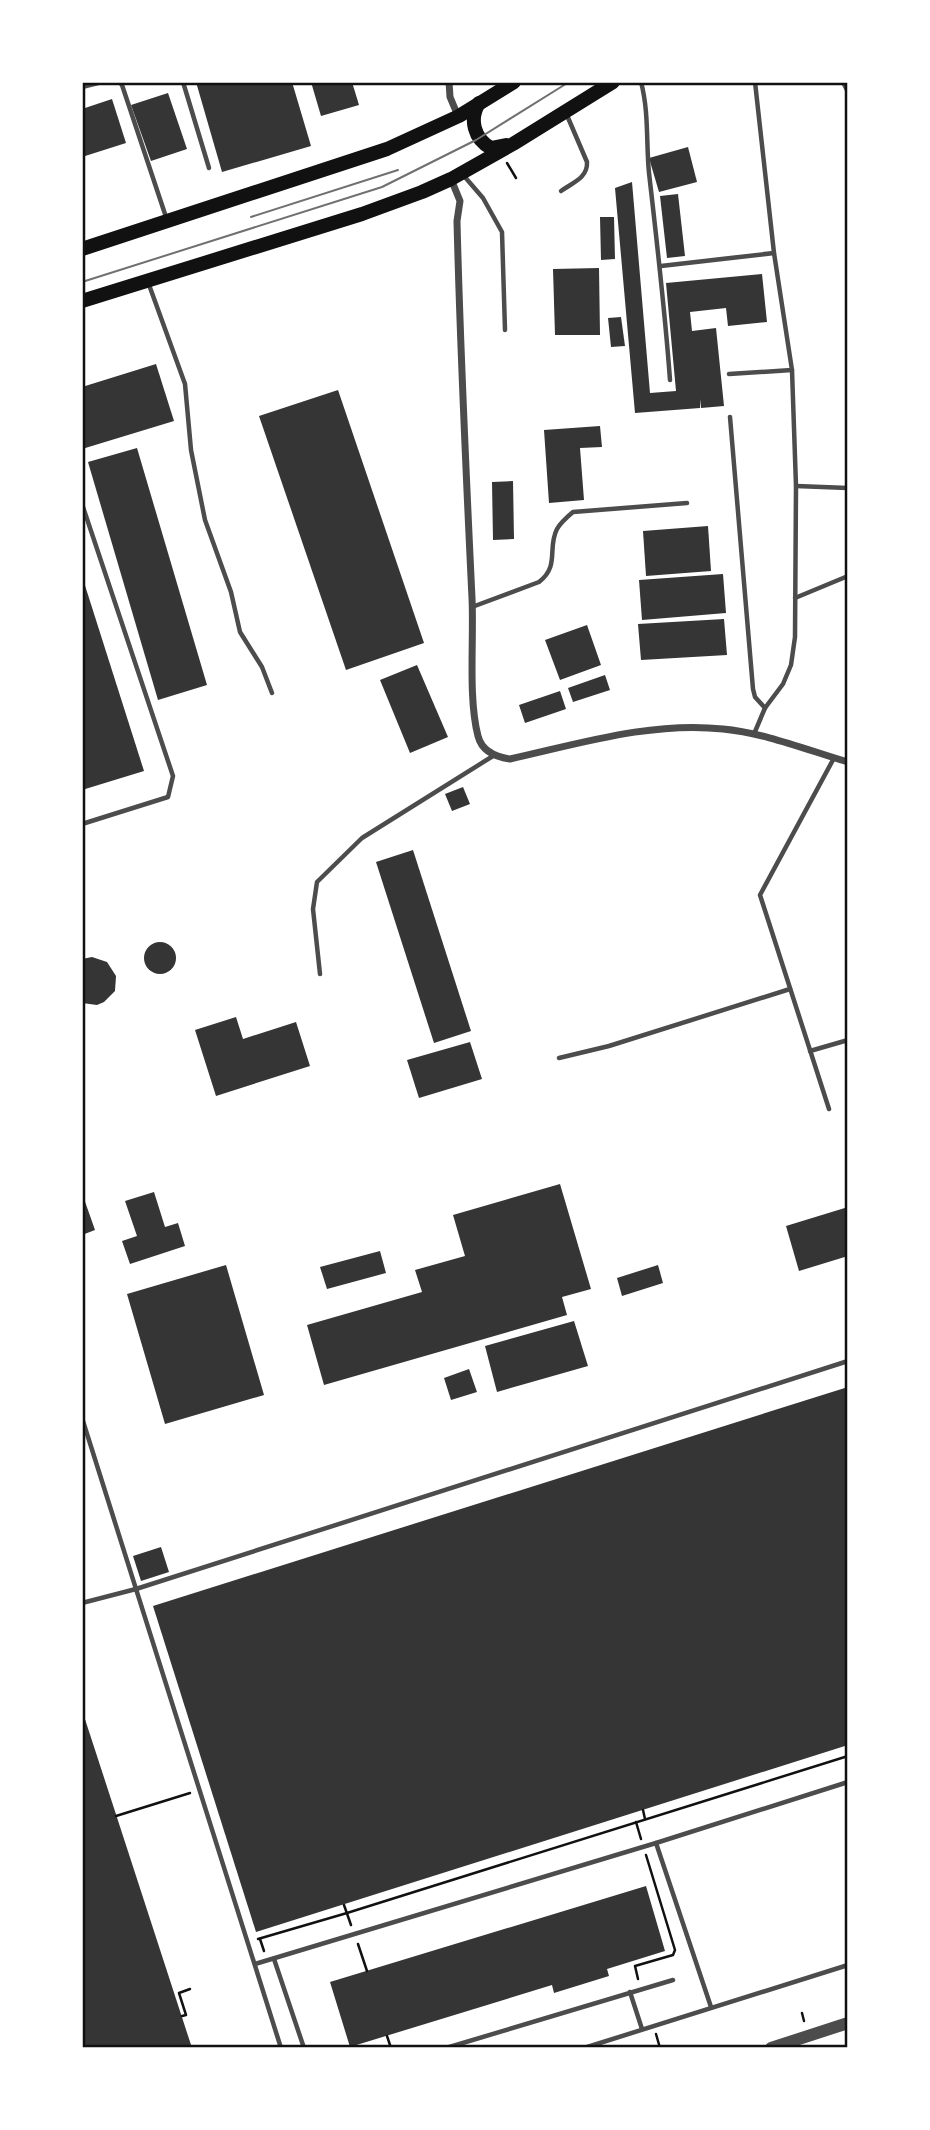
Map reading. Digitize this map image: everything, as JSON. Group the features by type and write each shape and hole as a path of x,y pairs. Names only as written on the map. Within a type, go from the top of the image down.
{"main road":[{"path":"83,248 387,149 458,116 514,82"},
{"path":"82,301 362,214 456,176 613,82"},
{"path":"479,103 473,113 473,123 483,143 491,148 513,144"}],"street":[{"path":"449,82 450,97 458,116"},
{"path":"456,176 460,201 457,221 460,355 472,607 474,715 478,740 493,756 510,759 648,731 695,727 754,735 848,762"},
{"path":"771,2048 848,2023"}],"lane":[{"path":"82,88 102,82"},
{"path":"119,82 167,222"},
{"path":"183,82 209,168"},
{"path":"641,82 646,100 649,170 661,266 670,380"},
{"path":"754,735 765,708 783,684 791,665 795,637 796,486 792,370 774,253 755,82"},
{"path":"843,82 848,92"},
{"path":"561,191 586,174 587,169 587,162 565,112"},
{"path":"456,176 483,198 502,232 505,330"},
{"path":"661,266 774,253"},
{"path":"148,281 185,384 191,450 205,520 231,592 240,632 262,667 272,693"},
{"path":"729,374 792,370"},
{"path":"730,417 753,689 755,697 765,708"},
{"path":"796,486 848,488"},
{"path":"472,607 545,578 550,571 556,531 573,512 687,503"},
{"path":"82,504 173,776 168,797 82,824"},
{"path":"795,598 848,576"},
{"path":"320,974 313,909 317,882 362,838 493,756"},
{"path":"829,1109 760,895 834,758"},
{"path":"559,1058 609,1046 790,989"},
{"path":"810,1051 848,1040"},
{"path":"82,1603 136,1589 848,1361"},
{"path":"82,1418 281,2048"},
{"path":"255,1964 848,1782"},
{"path":"656,1843 711,2007"},
{"path":"274,1959 304,2048"},
{"path":"584,2048 848,1965"},
{"path":"446,2048 673,1980"},
{"path":"630,1992 642,2029"}],"path":[{"path":"248,1942 848,1756"},
{"path":"116,1816 200,1790"},
{"path":"643,1810 645,1819"},
{"path":"636,1822 675,1950 673,1955 635,1966 641,1989"},
{"path":"358,1946 367,1971"},
{"path":"182,2016 186,2015 179,1993 190,1989"},
{"path":"387,2036 391,2048"}],"building":[{"path":"196,82 292,82 311,146 222,172"},
{"path":"311,82 352,82 359,105 321,116"},
{"path":"168,93 187,149 151,161 131,105"},
{"path":"112,99 126,143 82,157 82,109"},
{"path":"688,147 697,182 659,192 649,158"},
{"path":"632,182 650,393 676,391 666,283 762,274 767,322 728,326 726,308 690,312 692,331 716,328 724,406 701,408 700,399 700,408 635,413 615,188"},
{"path":"678,194 685,256 667,258 660,196"},
{"path":"600,217 614,217 615,259 601,260"},
{"path":"599,268 600,335 555,335 553,269"},
{"path":"621,317 625,346 611,347 608,318"},
{"path":"156,364 174,421 82,449 82,387"},
{"path":"338,390 424,643 346,670 259,416"},
{"path":"600,426 602,447 580,448 584,500 549,503 544,430"},
{"path":"137,448 207,685 158,700 88,462"},
{"path":"513,481 514,539 493,540 492,482"},
{"path":"708,526 711,571 646,576 643,531"},
{"path":"723,574 726,613 642,620 639,580"},
{"path":"82,576 144,771 82,790"},
{"path":"724,619 727,655 641,660 638,624"},
{"path":"587,625 601,665 560,680 545,640"},
{"path":"417,665 448,737 410,753 380,680"},
{"path":"605,675 610,690 573,702 568,688"},
{"path":"560,691 566,709 525,723 519,705"},
{"path":"463,787 470,804 452,811 445,794"},
{"path":"413,850 471,1031 434,1043 376,862"},
{"path":"160,942 171,947 176,958 171,969 160,974 149,969 144,958 149,947"},
{"path":"92,957 107,962 116,976 115,991 97,1005 82,1003 82,959"},
{"path":"236,1017 243,1039 296,1022 310,1066 216,1096 195,1030"},
{"path":"470,1042 482,1079 419,1098 407,1060"},
{"path":"560,1184 591,1289 562,1297 567,1315 324,1385 307,1325 422,1292 415,1270 465,1256 453,1215"},
{"path":"154,1192 165,1227 178,1223 185,1246 130,1264 122,1241 137,1236 125,1201"},
{"path":"82,1193 95,1230 82,1235"},
{"path":"848,1207 848,1256 799,1271 786,1226"},
{"path":"380,1251 386,1273 327,1289 320,1267"},
{"path":"226,1265 264,1395 165,1424 127,1294"},
{"path":"658,1265 663,1283 622,1296 617,1278"},
{"path":"574,1321 588,1366 497,1392 485,1346"},
{"path":"469,1369 477,1392 451,1400 444,1378"},
{"path":"848,1387 848,1745 256,1932 153,1606"},
{"path":"161,1547 169,1572 141,1581 133,1556"},
{"path":"83,1713 192,2048 82,2048"},
{"path":"646,1886 665,1951 607,1969 609,1976 554,1993 552,1985 350,2047 330,1982"}],"tram line":[{"path":"82,282 382,187 476,140 569,82"},
{"path":"251,217 398,170"}]}
